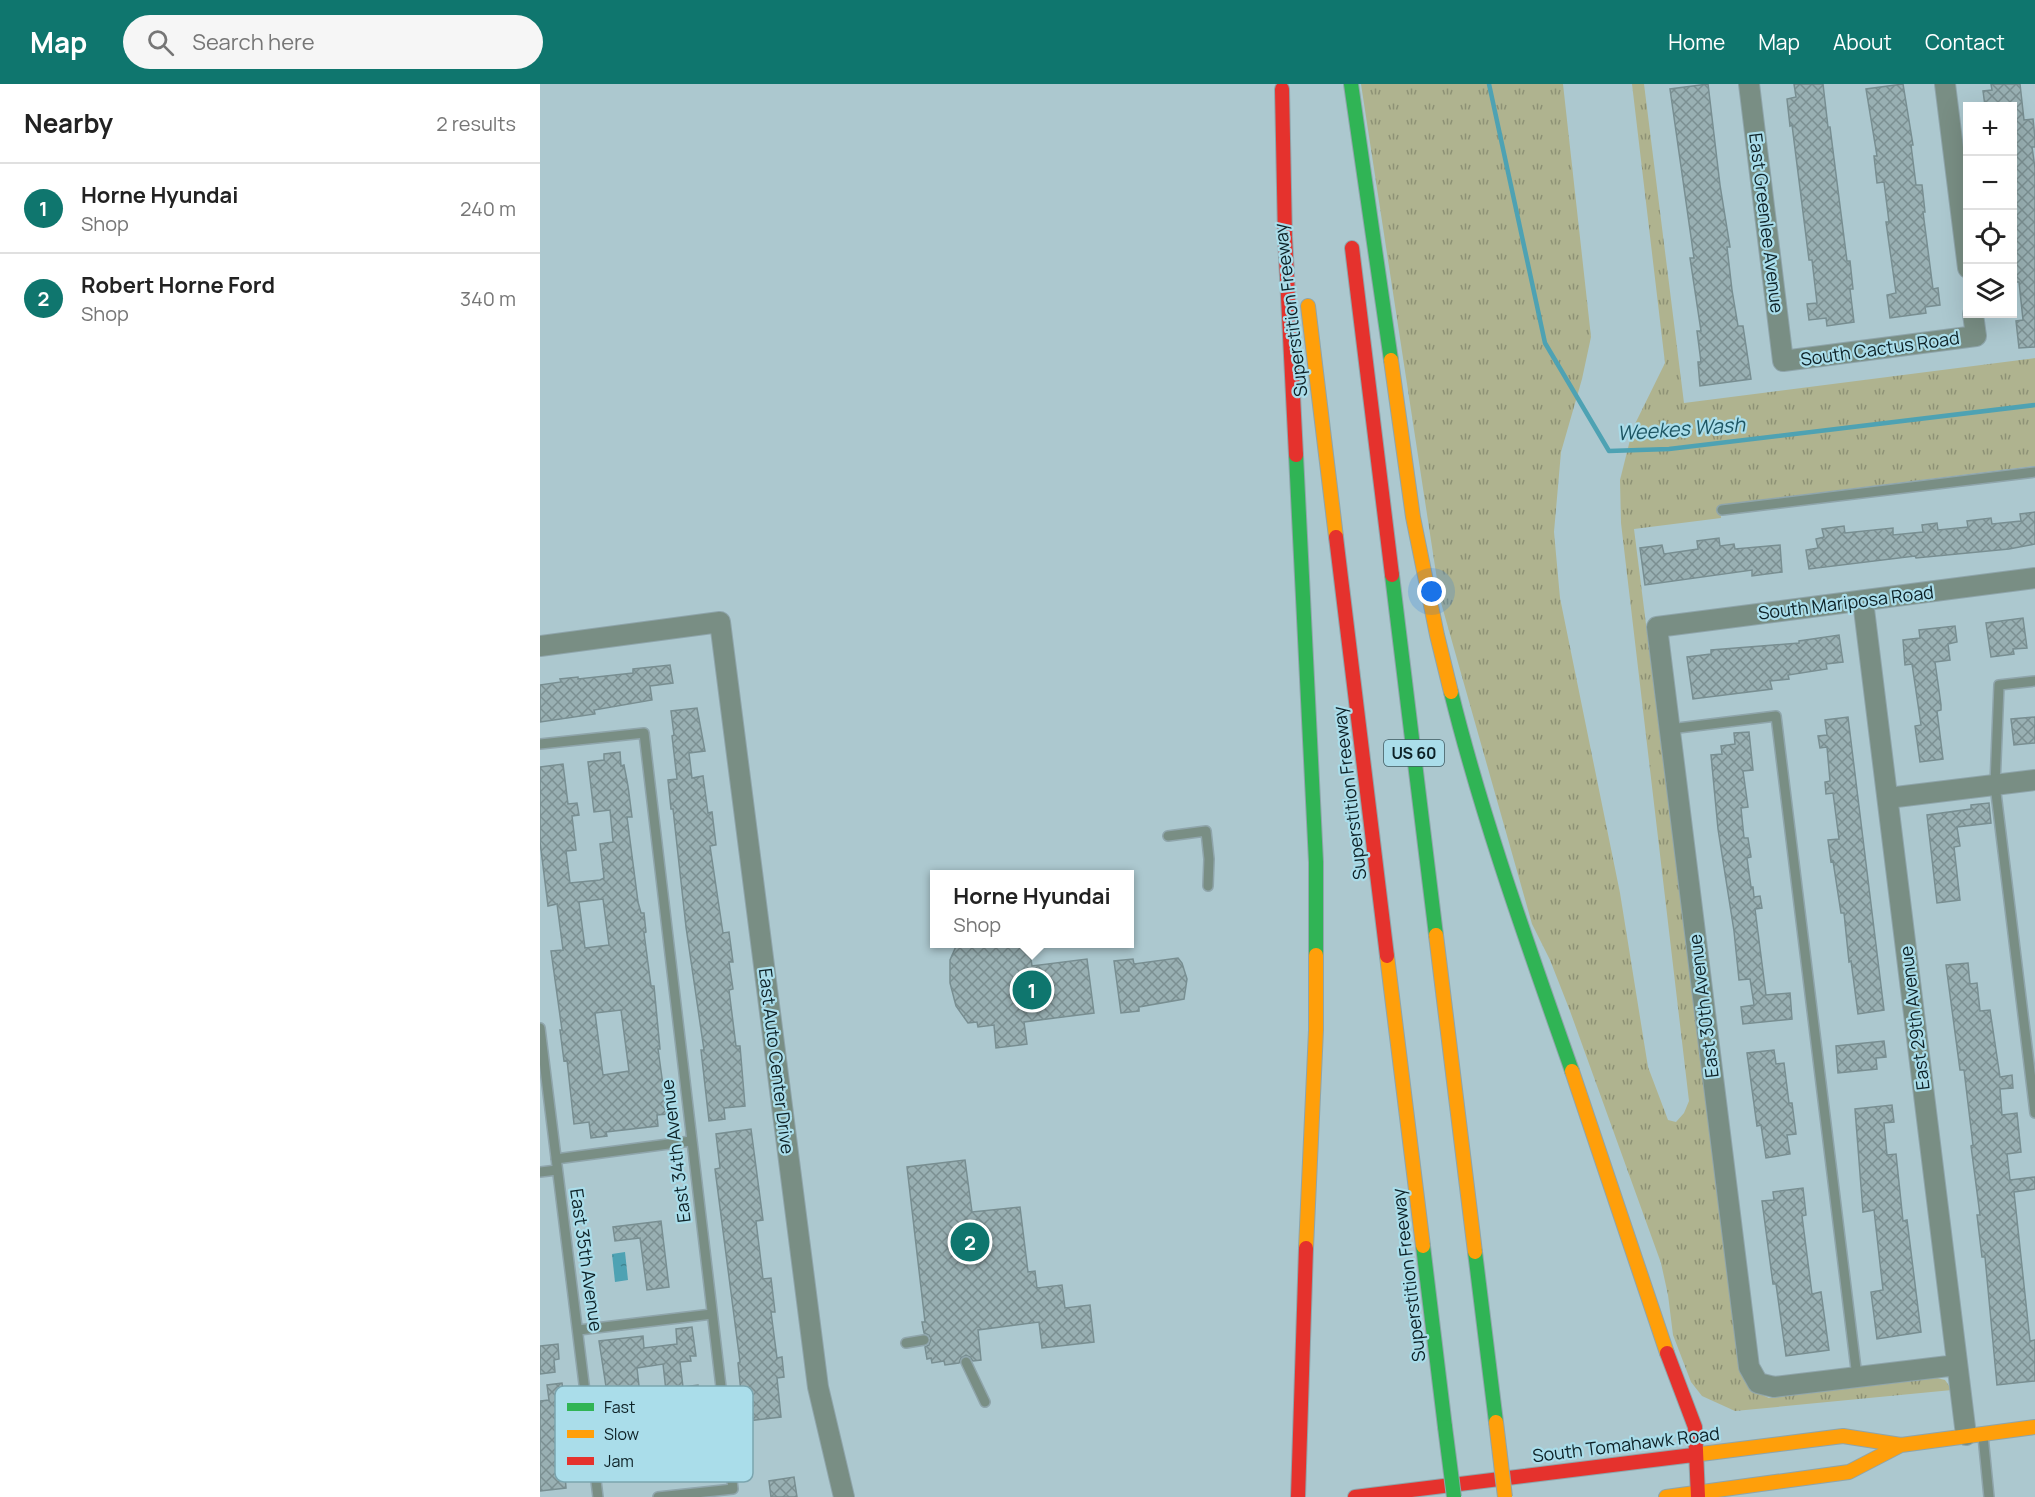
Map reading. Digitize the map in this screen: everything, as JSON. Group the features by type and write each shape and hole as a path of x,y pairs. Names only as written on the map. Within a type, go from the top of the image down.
{"main road":[{"path":"1351,84 1413,517 1437,635 1467,755 1522,930 1597,1145 1657,1328 1695,1427 1698,1495"},
{"path":"1281,87 1285,237 1316,862 1316,1030 1307,1204 1298,1497"},
{"name":"Superstition Freeway","path":"1281,87 1299,231"},
{"name":"US 60","path":"1351,238 1505,1497"},
{"name":"Superstition Freeway","path":"1306,291 1454,1497"},
{"name":"South Tomahawk Road","path":"1355,1497 1843,1436 1901,1445 2035,1427"},
{"name":"South Tomahawk Road","path":"1666,1497 1698,1495 1848,1472 1901,1445"}],"street":[{"name":"East Greenlee Avenue","path":"1749,84 1783,361"},
{"path":"1945,84 1968,264"},
{"name":"South Cactus Road","path":"1783,361 1976,336 1974,318"},
{"name":"South Mariposa Road","path":"1657,627 2035,578"},
{"name":"East 29th Avenue","path":"1863,601 1957,1365 1974,1434"},
{"name":"East Auto Center Drive","path":"540,646 720,622 818,1387 844,1497"},
{"name":"East 30th Avenue","path":"1657,627 1749,1367 1758,1383 1774,1387 1857,1377"},
{"path":"1888,798 2035,780"},
{"path":"1857,1377 1957,1365"}],"lane":[{"path":"1722,510 2035,471"},
{"path":"2035,681 1999,685 1995,785 2035,1113"},
{"path":"1670,729 1776,716 1857,1377"},
{"name":"East 34th Avenue","path":"540,744 644,733 721,1386"},
{"path":"1168,836 1206,831 1209,859 1208,886"},
{"name":"East 35th Avenue","path":"540,1028 585,1386"},
{"path":"555,1159 691,1141"},
{"path":"540,1172 557,1170"},
{"path":"579,1330 712,1314"},
{"path":"906,1343 924,1340"},
{"path":"966,1362 985,1402"},
{"path":"1974,1434 1989,1497"},
{"name":"East 35th Avenue","path":"596,1482 598,1497"},
{"name":"East 34th Avenue","path":"658,1497 734,1489 733,1482"}],"green space":[{"path":"1361,84 1563,84 1591,337 1582,379 1561,452 1554,532 1560,598 1620,893 1648,1067 1668,1120 1676,1122 1684,1113 1689,1101 1621,523 1620,480 1633,428 1665,363 1632,84 1644,84 1684,403 2035,358 2035,466 1720,505 1721,518 1634,529 1740,1371 1751,1388 1769,1398 1937,1378 1945,1380 1952,1390 1735,1411 1702,1396 1691,1382 1673,1335 1661,1263 1570,1011 1550,960 1532,924 1440,599"}],"water":[{"path":"625,1252 628,1280 615,1282 612,1254"}],"building":[{"path":"1708,84 1730,247 1727,247 1732,290 1738,326 1743,326 1751,379 1700,386 1698,362 1701,362 1697,331 1701,331 1690,258 1694,258 1670,89"},
{"path":"1794,84 1823,84 1847,261 1850,261 1853,289 1850,289 1854,322 1827,326 1826,318 1809,320 1807,304 1817,303 1787,99 1796,97"},
{"path":"1903,84 1913,145 1911,145 1916,185 1922,185 1925,212 1923,212 1933,289 1938,288 1940,305 1925,307 1926,313 1890,318 1887,295 1896,293 1886,222 1889,222 1884,182 1877,183 1874,156 1877,156 1866,89"},
{"path":"1991,84 2020,84 2024,120 2033,119 2035,138 2035,147 2032,147 2035,168 2035,347 2019,348 2016,321 2023,320 2019,282 2017,282 2017,102 1984,102 1983,91 1992,90"},
{"path":"2035,512 2035,544 2009,549 1916,558 1915,556 1809,569 1806,550 1818,548 1816,539 1824,537 1822,529 1844,526 1845,533 1893,528 1893,535 1923,532 1922,525 1937,523 1938,530 1968,527 1967,521 1991,518 1992,524 2021,521 2020,514"},
{"path":"1719,538 1720,546 1734,544 1735,549 1780,545 1782,572 1752,576 1752,570 1645,585 1640,548 1662,545 1664,554 1698,549 1697,541"},
{"path":"2023,618 2027,648 2013,649 2014,654 1991,657 1986,623"},
{"path":"1955,626 1957,642 1948,644 1950,660 1935,662 1941,705 1941,710 1937,711 1943,759 1920,762 1915,726 1921,725 1912,664 1905,665 1903,640 1920,638 1919,630"},
{"path":"1839,635 1843,662 1826,664 1827,669 1788,675 1789,679 1770,681 1772,689 1693,699 1687,657 1711,654 1711,650 1799,643 1799,641"},
{"path":"670,665 673,683 650,686 652,700 594,710 595,714 540,722 540,685 561,682 560,679 633,673 633,669"},
{"path":"697,708 705,751 689,753 692,778 703,776 708,813 712,812 716,845 710,846 723,933 729,932 733,962 729,962 733,989 729,990 736,1046 740,1046 745,1106 724,1108 725,1119 709,1121 701,1050 704,1050 668,780 677,779 671,711"},
{"path":"1848,717 1884,1010 1858,1014 1844,913 1841,913 1828,840 1839,839 1833,793 1826,794 1825,782 1830,781 1827,747 1820,748 1818,736 1827,735 1825,720"},
{"path":"2035,717 2035,743 2014,745 2011,719"},
{"path":"1749,732 1753,770 1743,771 1748,807 1741,808 1744,838 1748,838 1751,857 1747,858 1751,887 1753,887 1754,897 1760,896 1762,908 1755,909 1766,995 1790,993 1792,1019 1743,1024 1741,1007 1754,1005 1750,979 1739,980 1718,829 1711,755 1722,754 1721,746 1735,744 1734,733"},
{"path":"620,752 621,766 624,765 628,786 632,817 627,817 638,902 641,913 644,913 646,932 644,933 651,986 654,986 660,1049 658,1049 667,1114 657,1115 658,1126 606,1132 607,1136 591,1138 589,1122 574,1124 567,1060 564,1061 551,951 563,950 557,904 548,906 540,842 540,767 563,764 568,804 577,803 579,815 572,816 576,850 566,851 570,883 600,880 604,878 600,844 613,842 610,810 594,812 588,762 604,760 604,754","holes":["603,899 609,945 585,948 579,902","621,1010 629,1071 603,1075 595,1013"]},
{"path":"1989,803 1991,823 1957,827 1960,846 1954,847 1960,900 1937,903 1927,815 1971,809 1971,805"},
{"path":"955,948 1030,948 1032,966 1087,959 1094,1013 1024,1022 1027,1044 996,1048 994,1025 978,1027 977,1022 968,1023 956,1006 950,983 950,960"},
{"path":"1178,958 1187,979 1184,999 1139,1007 1139,1011 1121,1013 1114,961 1133,959 1134,964"},
{"path":"1968,963 1970,984 1977,983 1980,1011 1990,1010 2000,1077 2012,1075 2013,1088 2000,1089 2002,1115 2017,1113 2021,1152 2007,1154 2010,1180 2035,1177 2035,1189 2014,1192 2030,1341 2035,1340 2035,1381 1997,1385 1985,1257 1982,1257 1977,1215 1980,1215 1964,1070 1960,1070 1946,965"},
{"path":"1884,1041 1886,1057 1876,1058 1877,1069 1838,1073 1836,1046"},
{"path":"1774,1050 1776,1064 1784,1063 1796,1134 1787,1135 1790,1154 1766,1158 1761,1125 1757,1126 1747,1053"},
{"path":"1892,1105 1894,1122 1884,1123 1887,1155 1896,1154 1903,1221 1907,1220 1921,1332 1877,1339 1871,1292 1883,1290 1874,1210 1863,1212 1855,1109"},
{"path":"751,1129 763,1220 756,1221 763,1279 771,1278 775,1312 771,1312 777,1358 782,1357 784,1377 777,1378 781,1417 753,1420 753,1386 740,1386 738,1363 740,1362 715,1169 720,1168 716,1134"},
{"path":"965,1160 972,1212 1020,1207 1028,1272 1035,1271 1037,1288 1062,1285 1065,1308 1090,1305 1094,1342 1042,1348 1039,1322 978,1330 981,1360 973,1361 966,1355 959,1363 945,1365 944,1361 932,1363 931,1358 927,1359 925,1347 929,1345 931,1339 924,1333 922,1322 925,1322 907,1167"},
{"path":"1803,1188 1806,1215 1802,1216 1812,1294 1821,1292 1829,1350 1786,1356 1776,1284 1773,1284 1762,1201 1774,1200 1773,1192"},
{"path":"661,1221 669,1287 647,1290 640,1238 615,1241 613,1227"},
{"path":"692,1327 696,1356 690,1356 691,1361 680,1362 683,1386 665,1386 663,1364 637,1368 639,1386 606,1386 599,1341 643,1336 644,1348 677,1344 676,1329"},
{"path":"558,1344 559,1359 554,1360 555,1372 540,1374 540,1346"},
{"path":"562,1383 562,1386 555,1386 555,1482 566,1482 566,1488 540,1491 540,1401 549,1400 547,1385"},
{"path":"794,1477 797,1497 771,1497 769,1481"}],"waterway":[{"name":"Weekes Wash","path":"1489,84 1545,343 1609,451 1669,449 2035,405"}],"traffic: fast":[{"path":"1351,84 1391,360"},
{"path":"1296,455 1316,862 1316,955"},
{"path":"1392,575 1436,935"},
{"path":"1451,692 1492,835 1572,1071"},
{"path":"1423,1246 1445,1427"},
{"path":"1475,1252 1496,1422"},
{"path":"1445,1427 1454,1497"}],"traffic: slow":[{"path":"1308,306 1336,537"},
{"path":"1391,360 1413,517 1451,692"},
{"path":"1436,935 1475,1252"},
{"path":"1306,1248 1316,1030 1316,955"},
{"path":"1387,956 1423,1246"},
{"path":"1572,1071 1667,1353"},
{"path":"1496,1422 1505,1497"},
{"path":"1666,1497 1849,1472 1901,1445 2035,1427"},
{"path":"1693,1455 1843,1436 1901,1445"}],"traffic: jam":[{"path":"1282,89 1285,237 1296,455"},
{"path":"1352,248 1392,575"},
{"path":"1336,537 1387,956"},
{"path":"1298,1497 1306,1248"},
{"path":"1667,1353 1695,1427 1698,1497"},
{"path":"1355,1497 1693,1455"}],"place":[{"name":"Horne Hyundai","path":"1032,990"},
{"name":"Robert Horne Ford","path":"970,1242"}]}
